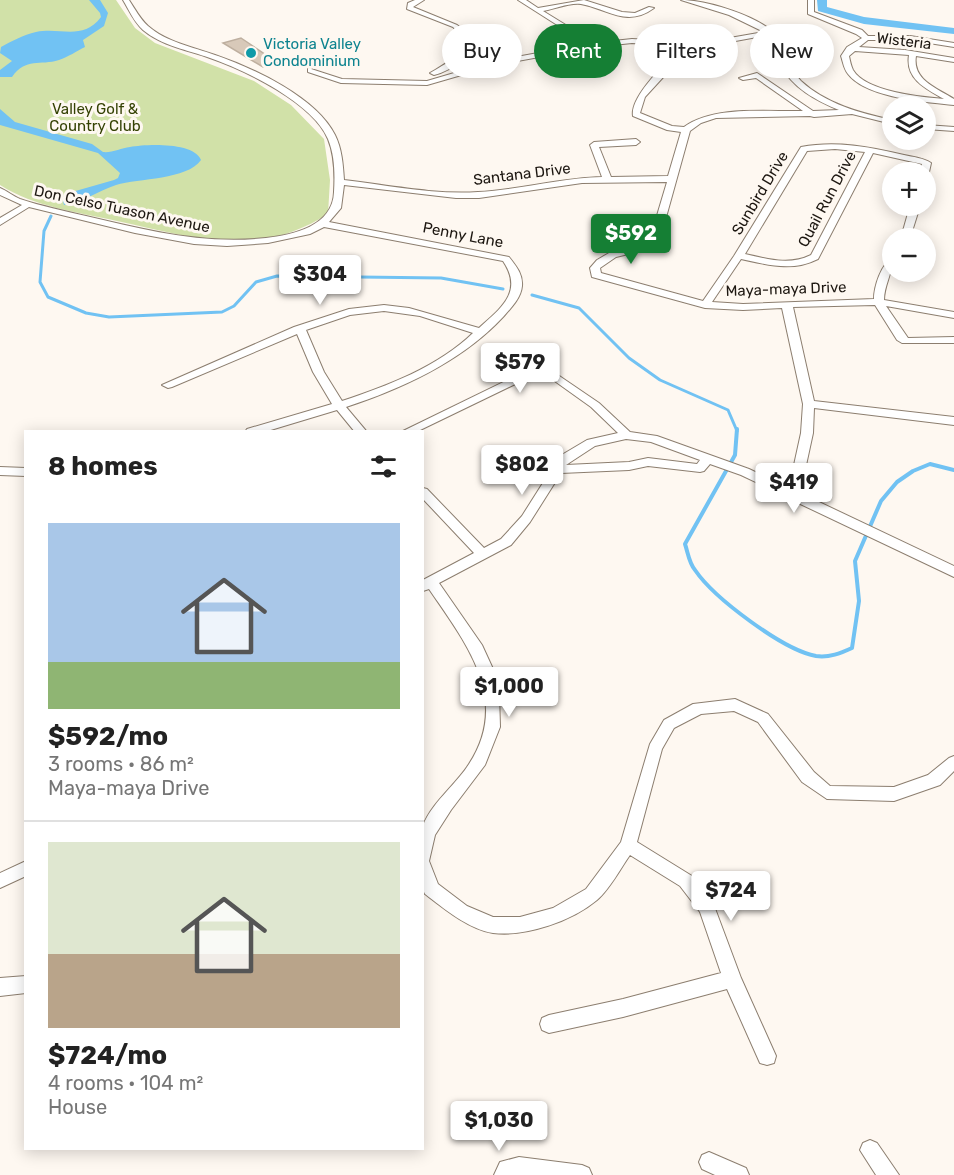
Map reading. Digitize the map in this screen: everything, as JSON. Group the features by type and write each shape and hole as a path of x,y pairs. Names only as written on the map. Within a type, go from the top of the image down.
{"street":[{"path":"126,0 143,26 161,37 218,58 270,83 324,124 333,139 339,182 339,202 333,215 323,224"},
{"path":"388,84 447,69 466,46 466,36 455,26 409,8 410,4 421,0"},
{"path":"521,0 560,24"},
{"path":"538,10 580,0 610,12 622,14 636,15 651,8"},
{"path":"684,0 730,13 751,24"},
{"path":"811,0 810,13 859,32 866,38"},
{"path":"912,54 910,62 912,71 920,81 954,103 909,98 863,82 852,74 845,56 866,38 910,38 954,45"},
{"name":"Wisteria","path":"850,50 912,54 953,61"},
{"path":"312,70 341,81 388,84 427,83 495,63 534,56"},
{"path":"743,78 757,75 814,115"},
{"path":"658,78 642,96 637,105 636,114 670,128 686,130 698,121 715,116 814,115 854,112"},
{"path":"795,78 824,99 854,112 882,119"},
{"path":"936,128 954,129"},
{"name":"Maya-maya Drive","path":"686,130 659,228 650,246 614,253 600,261 595,268 596,275 705,305 743,307 878,302 954,315"},
{"path":"607,179 594,145 636,142"},
{"name":"Sunbird Drive","path":"705,305 739,256 804,149 821,145 870,150 919,162"},
{"name":"Quail Run Drive","path":"739,256 791,265 803,264 815,256 870,150"},
{"name":"Santana Drive","path":"339,182 456,195 479,195 556,183 607,179 673,179"},
{"name":"Don Celso Tuason Avenue","path":"0,191 27,203 194,242 268,241 298,234 323,224"},
{"path":"0,222 25,207 27,203"},
{"name":"Penny Lane","path":"258,430 337,406 423,373 482,333 511,302 517,291 518,282 515,270 506,259 323,224"},
{"path":"882,282 878,290 878,302 903,340 954,340"},
{"path":"788,304 809,404 807,433 793,497"},
{"path":"168,385 317,322 351,312 383,308 450,321 482,333"},
{"path":"301,330 315,369 337,406 359,430"},
{"path":"411,430 532,372 544,372 552,374 595,405 626,435"},
{"path":"809,404 954,421"},
{"path":"424,851 427,834 445,805 480,761 492,727 492,693 486,669 477,649 427,584 506,542 526,519 557,468 577,449 608,438 626,435 653,439 745,472 856,528 954,572"},
{"path":"557,468 629,466 648,462 692,469 700,468 710,459"},
{"path":"0,471 24,472"},
{"path":"424,493 483,555"},
{"path":"424,868 431,889 461,911 492,925 520,925 557,915 592,894 628,845 655,748 669,724 698,708 735,705 763,718 808,777 827,792 894,794 934,780 954,762"},
{"path":"628,845 686,881 707,908 732,979 767,1056"},
{"path":"0,881 24,869"},
{"path":"549,1024 623,1008 732,979"},
{"path":"0,987 24,984"},
{"path":"870,1150 889,1175"},
{"path":"709,1162 739,1175"},
{"path":"512,1171 582,1175"}],"green space":[{"name":"Valley Golf & Country Club","path":"0,0 116,0 135,28 155,43 254,81 291,105 324,139 330,180 328,214 299,229 279,236 247,241 214,240 57,208 27,199 0,185"}],"water":[{"path":"89,0 100,0 108,13 104,26 83,40 85,47 59,60 28,64 12,77 0,77 0,70 12,61 0,53 1,47 22,36 36,32 71,32 87,29 101,17"},
{"path":"0,109 15,122 92,144 103,152 158,145 189,150 197,154 201,160 194,167 174,175 116,185 64,205 62,198 65,194 114,180 120,173 98,153 0,125"}],"building":[{"name":"Victoria Valley Condominium","path":"241,38 278,63 263,67 223,43"}],"waterway":[{"path":"822,0 822,9 846,17 954,31"},
{"path":"51,216 44,231 40,282 48,297 86,313 109,317 222,312 234,306 256,282 277,276 441,278 503,289"},
{"path":"532,295 579,308 629,358 660,380 728,410 737,431"},
{"path":"737,431 735,455 685,544 690,561 704,581 750,621 786,644 816,656 830,656 852,648 859,601 855,561 881,501 897,482 913,471 930,464 954,470"}],"place":[{"name":"Victoria Valley Condominium","path":"251,53"}]}
